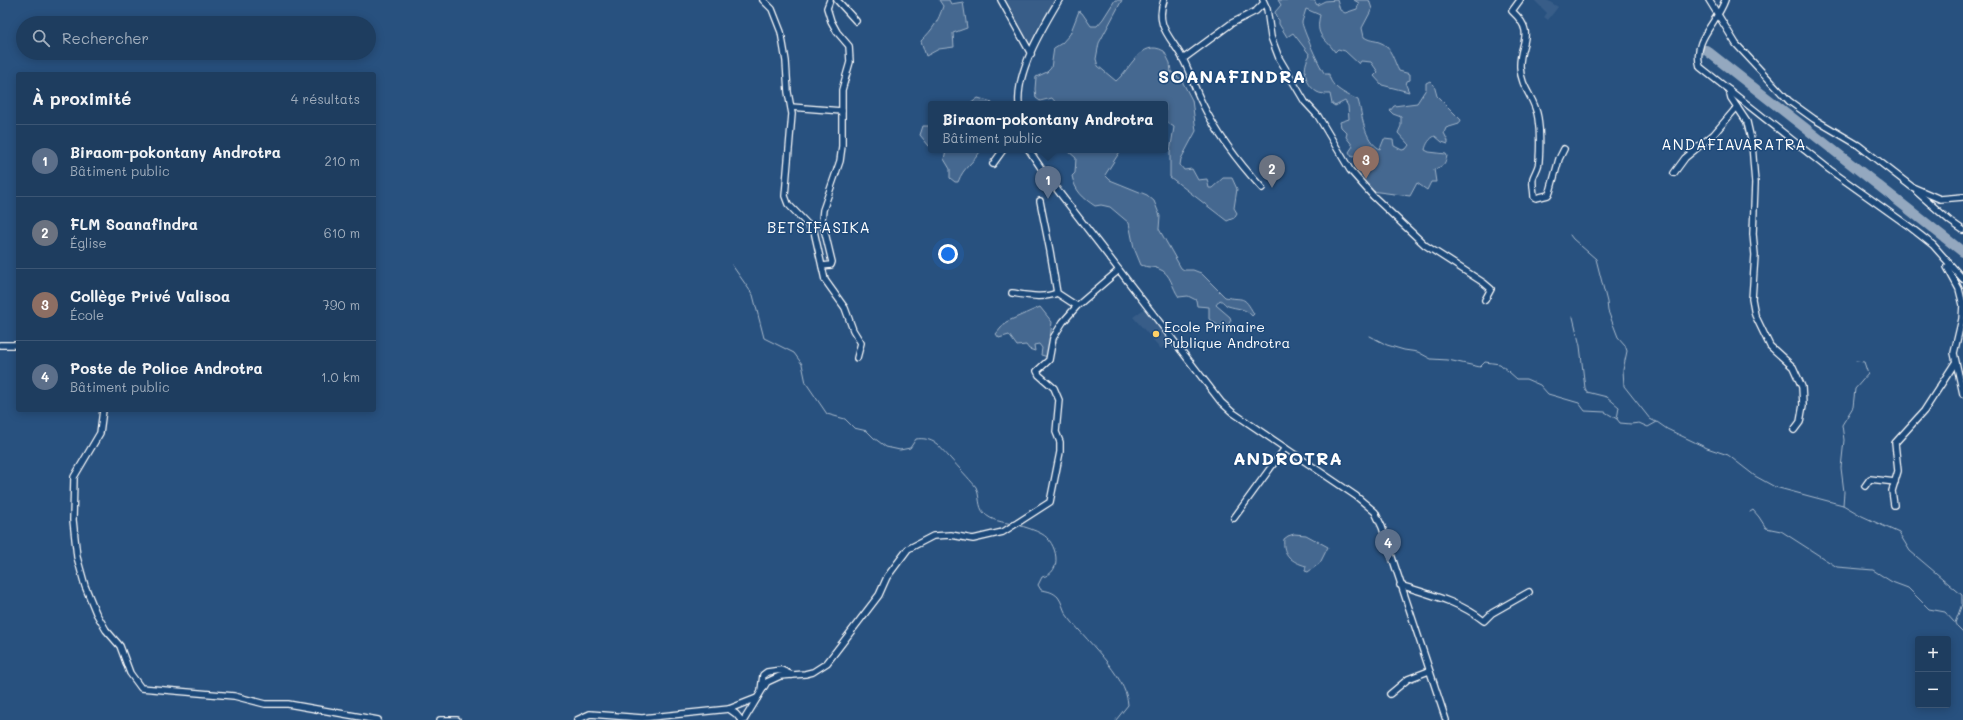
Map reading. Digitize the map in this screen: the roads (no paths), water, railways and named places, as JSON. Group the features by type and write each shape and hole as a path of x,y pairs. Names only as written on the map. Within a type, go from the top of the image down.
{"street":[{"path":"763,0 772,9 781,32 786,60 787,84 792,114 785,196 788,204 814,231 825,280 845,308 853,330 861,344 857,358"},
{"path":"822,266 831,265 832,262 822,220 823,210 840,161 842,90 850,62 849,46 836,32 831,21 827,8 830,0"},
{"path":"837,0 856,22"},
{"path":"1001,0 1031,54"},
{"path":"1019,101 1020,86 1031,54 1048,18 1060,0"},
{"path":"1164,0 1161,18 1164,29 1183,59 1201,101 1226,146 1262,188"},
{"path":"1520,0 1512,11 1520,20 1526,37 1520,68 1525,89 1534,101 1538,119 1539,162 1533,183 1534,197 1536,198 1548,195 1550,192 1559,159 1564,149"},
{"path":"1709,0 1736,44 1789,101 1814,119 1858,145 1912,187 1950,221 1963,230"},
{"path":"1725,0 1703,39 1698,57 1700,67 1830,170 1933,245 1963,279"},
{"path":"1183,59 1232,23 1256,11 1263,2 1267,9 1271,38 1279,58 1305,102 1318,116 1350,170 1373,196 1425,244 1491,289 1485,300"},
{"path":"1729,90 1731,98 1747,122 1754,170 1753,234 1755,255 1752,299 1755,315 1767,342 1793,367 1802,386 1800,422 1794,430"},
{"path":"791,107 842,111"},
{"path":"1674,172 1685,158 1714,134 1737,107"},
{"path":"993,164 1001,153"},
{"path":"1031,153 1045,174 1221,402 1232,412 1356,496 1375,512 1382,527 1446,720"},
{"path":"1912,187 1940,199 1963,197"},
{"path":"1040,201 1057,293 1077,306"},
{"path":"1942,257 1959,289 1963,305 1962,319 1954,353 1963,394"},
{"path":"744,720 767,682 780,676 813,672 827,663 879,595 887,576 908,549 933,536 951,536 973,539 1003,532 1050,502 1060,452 1060,442 1056,432 1059,400 1054,388 1039,375 1037,371 1049,360 1053,338 1063,322 1077,306 1119,270"},
{"path":"1012,293 1028,296 1051,295 1057,293"},
{"path":"0,345 16,345"},
{"path":"1894,505 1892,497 1894,482 1898,471 1895,443 1924,411 1955,363"},
{"path":"103,412 100,433 74,477 73,520 77,557 85,586 96,613 106,630 120,646 130,672 141,688 234,696 265,704 288,704 378,720"},
{"path":"1234,518 1285,448"},
{"path":"1865,486 1870,479 1874,478 1894,482"},
{"path":"1400,585 1436,597 1474,613 1484,621 1492,613 1529,592"},
{"path":"761,692 763,675 766,672 781,670 792,675"},
{"path":"1390,694 1408,679 1430,672"},
{"path":"577,720 590,714 642,718 729,709 757,698"},
{"path":"729,709 741,720"},
{"path":"344,715 352,720"},
{"path":"440,720 457,720"}],"waterway":[{"path":"1570,235 1596,259 1608,311 1618,337 1625,345 1627,351 1623,370 1624,386 1650,419 1656,422"},
{"path":"732,265 753,295 764,338 794,353 802,364 806,383 827,414 845,419 854,428 867,431 886,447 900,450 910,448 916,439 926,439 934,442 976,487 982,511 987,516 1001,522 1013,524"},
{"path":"1573,317 1580,346 1585,388 1587,392 1607,397 1619,407 1617,419 1620,423 1639,423 1648,427 1657,422 1667,429 1707,448 1728,455 1755,476 1775,487 1843,505 1862,516 1899,533 1910,551 1962,595 1962,604 1955,623 1963,633"},
{"path":"1370,336 1387,345 1418,352 1431,359 1448,360 1480,367 1485,362 1500,364 1517,379 1526,379 1540,385 1548,394 1579,403 1585,411 1605,412 1617,419"},
{"path":"1843,505 1844,492 1841,468 1844,440 1842,425 1853,407 1855,389 1868,374 1864,362 1856,361"},
{"path":"1750,512 1753,510 1766,528 1781,531 1837,567 1873,570 1892,582 1908,588 1929,609 1945,612 1954,622"},
{"path":"1018,525 1042,534 1051,544 1056,557 1056,564 1049,574 1042,577 1038,585 1041,590 1050,592 1058,597 1066,614 1103,657 1126,693 1128,705 1116,720"}],"place":[{"name":"Collège Privé Valisoa","path":"1366,179"},
{"name":"FLM Soanafindra","path":"1272,188"},
{"name":"Biraom-pokontany Androtra","path":"1048,199"},
{"name":"Ecole Primaire Publique Androtra","path":"1156,334"},
{"name":"Poste de Police Androtra","path":"1388,562"}],"district":[{"name":"SOANAFINDRA","path":"1232,76"},
{"name":"ANDAFIAVARATRA","path":"1734,144"},
{"name":"BETSIFASIKA","path":"819,227"},
{"name":"ANDROTRA","path":"1288,458"}]}
